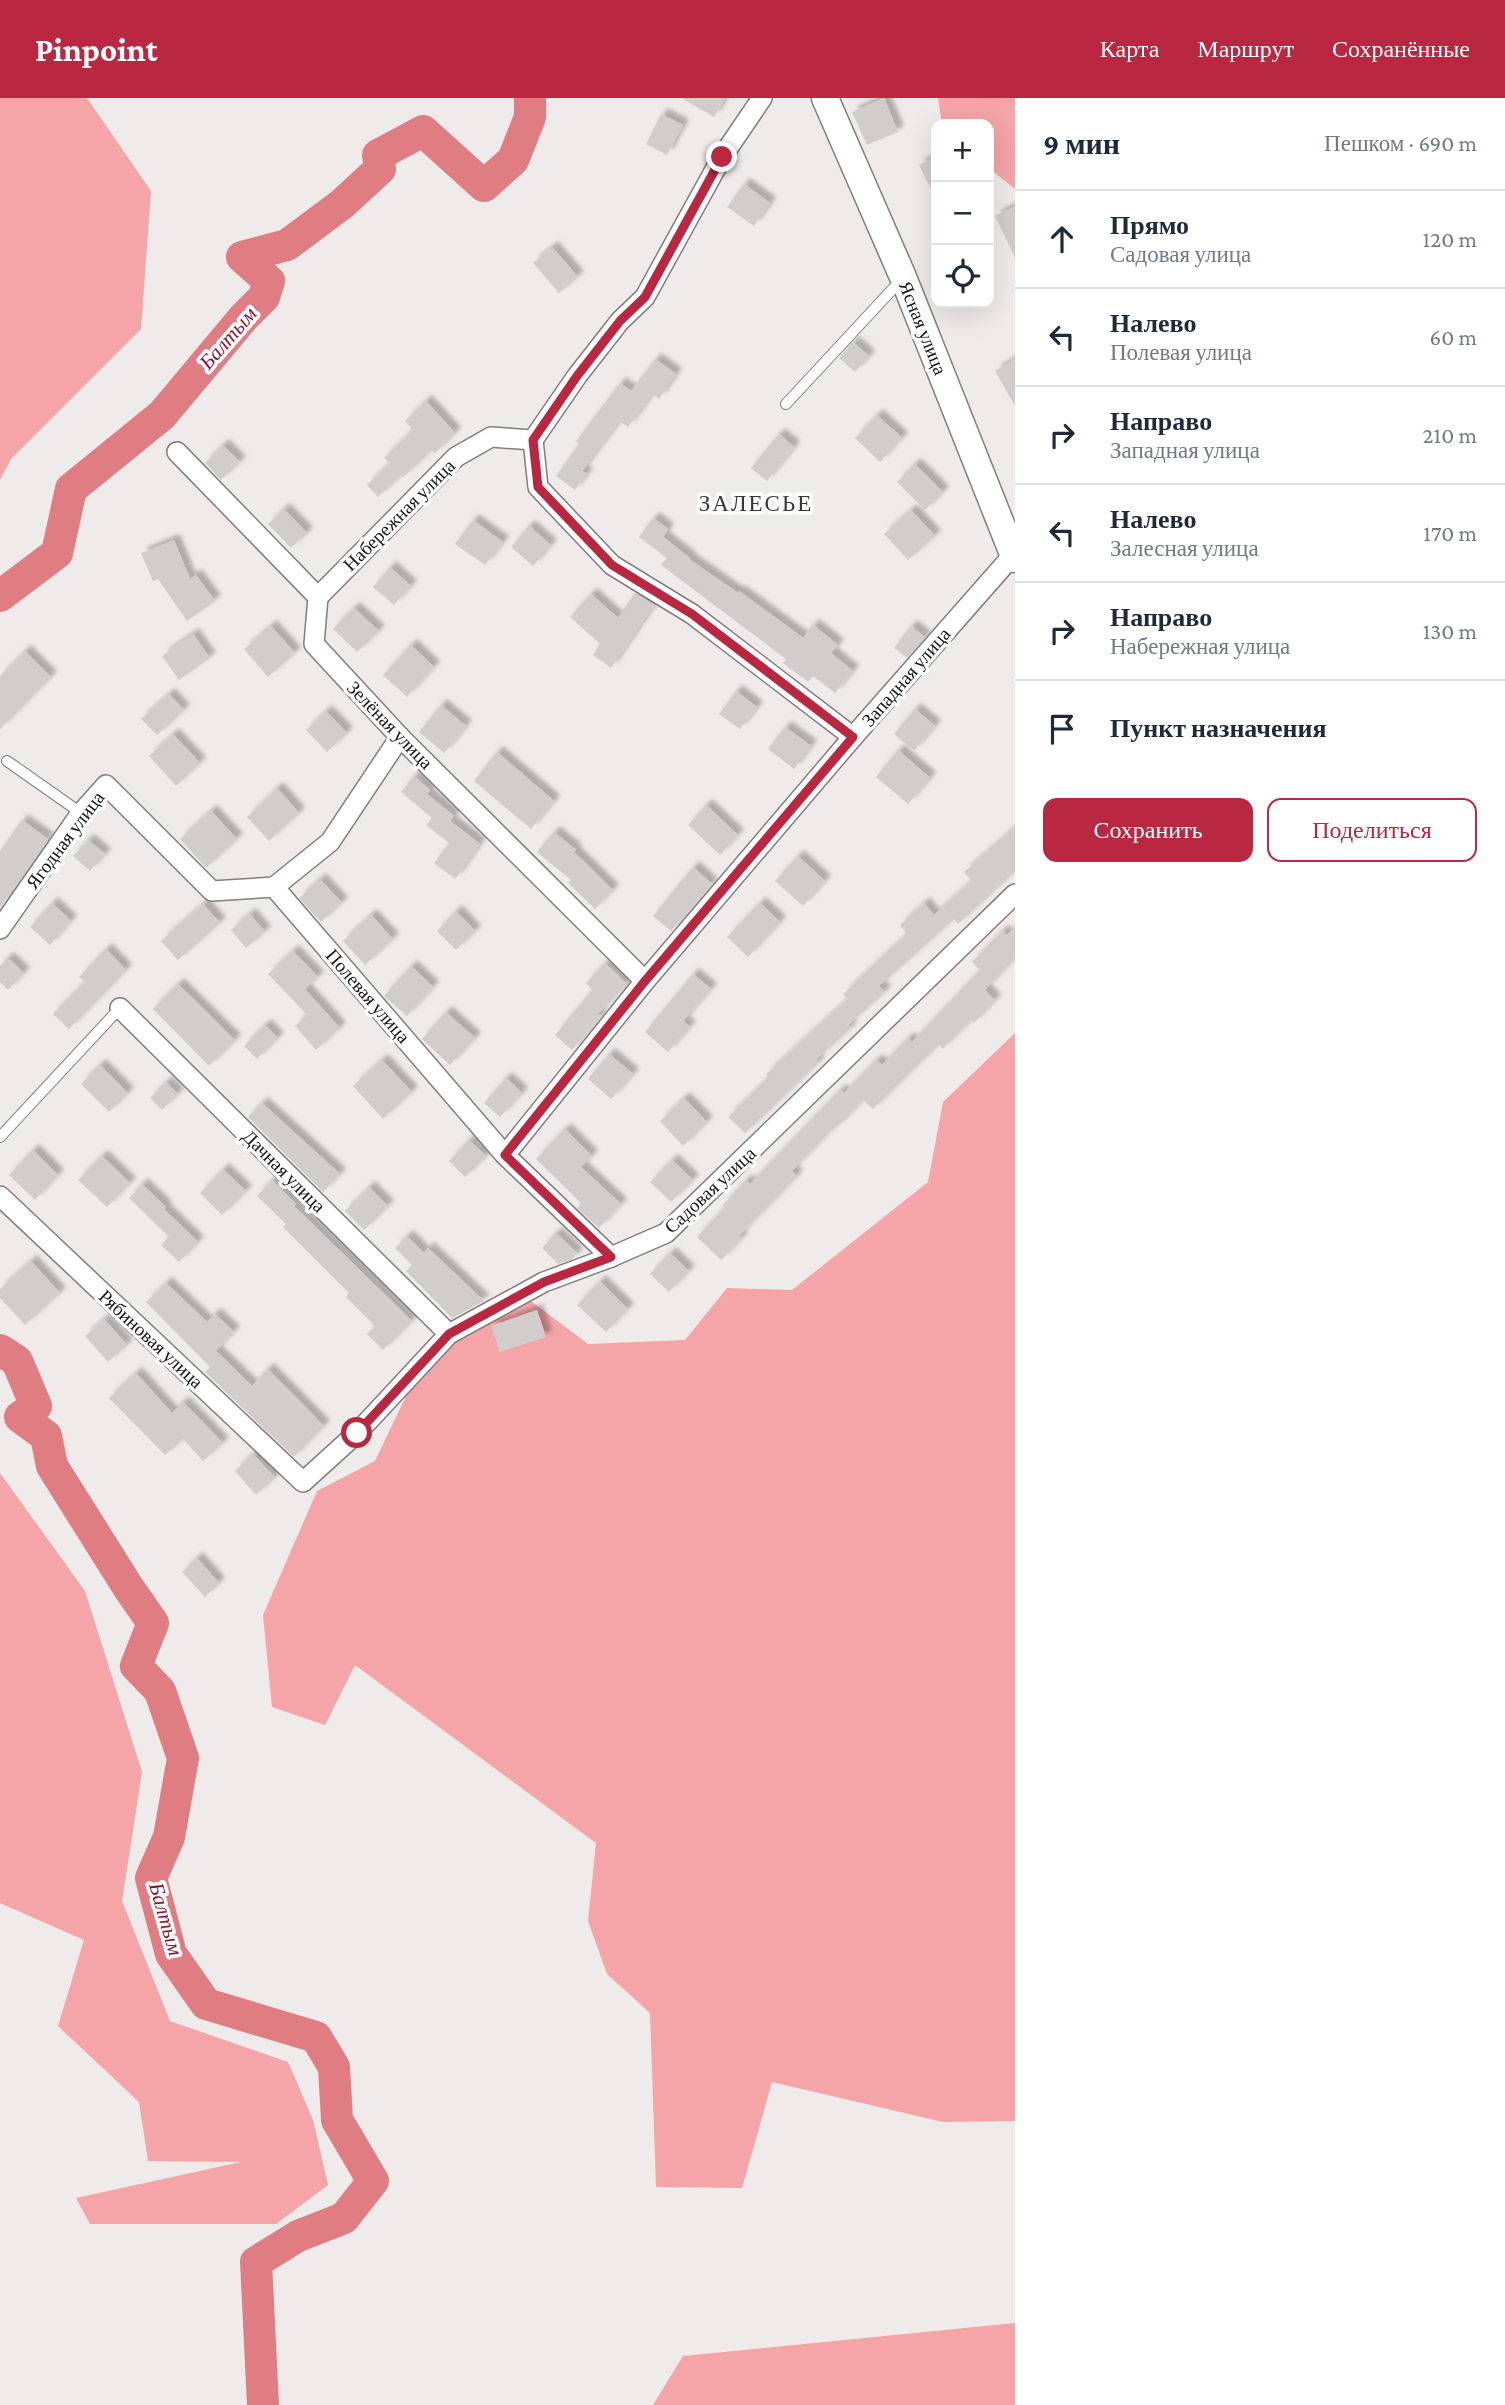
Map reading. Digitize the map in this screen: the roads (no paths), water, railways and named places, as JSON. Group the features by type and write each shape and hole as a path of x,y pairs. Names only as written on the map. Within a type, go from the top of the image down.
{"main road":[{"name":"Ясная улица","path":"825,98 903,277 1014,557"}],"street":[{"path":"762,98 722,157 645,297 620,321 577,376 533,440 538,487 612,565 692,614 853,737"},
{"name":"Набережная улица","path":"318,597 456,457 491,438 533,440"},
{"path":"177,452 318,597"},
{"name":"Западная улица","path":"505,1155 645,981 853,737 1014,557"},
{"name":"Зелёная улица","path":"318,597 314,644 400,737 645,981"},
{"path":"274,887 330,842 400,737"},
{"name":"Ягодная улица","path":"0,929 81,813 106,785 212,891 274,887"},
{"name":"Полевая улица","path":"274,887 505,1155 611,1257"},
{"name":"Садовая улица","path":"303,1482 357,1433 449,1334 544,1282 666,1233 1015,894"},
{"name":"Дачная улица","path":"120,1008 449,1334"},
{"name":"Рябиновая улица","path":"0,1196 303,1482"}],"lane":[{"path":"786,404 903,277"},
{"path":"7,761 81,813"},
{"path":"0,1137 120,1008"}],"waterway":[{"name":"Балтым","path":"0,596 57,553 71,489 162,415 264,297 269,281 242,257 287,245 342,204 380,169 378,155 423,131 484,186 513,160 530,117 530,98"},
{"name":"Балтым","path":"0,1350 17,1361 36,1406 20,1417 46,1436 52,1466 153,1623 136,1666 160,1691 183,1758 169,1837 151,1878 171,1954 206,2004 316,2037 334,2067 337,2120 373,2181 344,2218 298,2236 256,2262 263,2405"}],"district":[{"name":"ЗАЛЕСЬЕ","path":"756,503"}]}
